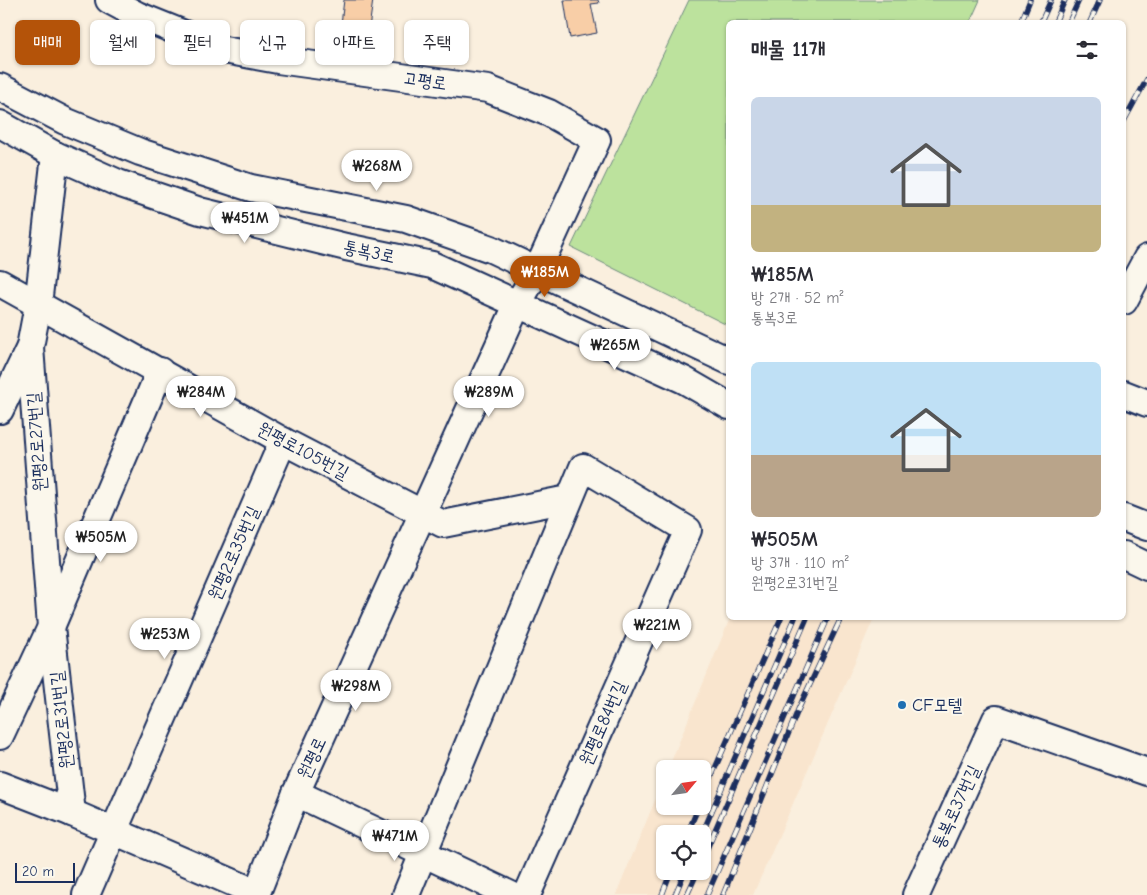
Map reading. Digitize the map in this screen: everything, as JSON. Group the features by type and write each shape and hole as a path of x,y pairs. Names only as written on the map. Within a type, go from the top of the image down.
{"street":[{"name":"고평로","path":"109,0 137,15 224,50 278,60 488,89 549,112 597,140 536,271"},
{"path":"0,87 65,122 140,152 251,188 406,219 491,248 726,360"},
{"name":"통복3로","path":"0,124 55,155 118,183 200,211 346,247 432,265 684,380 726,404"},
{"name":"원평2로27번길","path":"0,410 30,347 38,306 55,155"},
{"path":"1126,297 1146,262"},
{"name":"원평로","path":"256,894 296,793 424,515 517,304 536,271"},
{"name":"원평로105번길","path":"0,283 38,306 160,371 283,441 424,515"},
{"name":"원평2로27번길","path":"30,347 51,627"},
{"name":"원평2로31번길","path":"0,736 51,627 160,371"},
{"path":"1126,395 1147,403"},
{"name":"원평2로35번길","path":"86,895 112,831 283,441"},
{"name":"원평로84번길","path":"406,895 568,499 583,467 688,530 527,895"},
{"path":"424,515 443,524 568,499"},
{"path":"1126,519 1147,527"},
{"path":"1126,539 1147,546"},
{"path":"1126,556 1147,566"},
{"name":"원평2로31번길","path":"51,627 72,813"},
{"name":"통복로37번길","path":"916,895 996,719 1147,772"},
{"path":"0,785 72,813 256,894"},
{"path":"296,793 511,895"}],"shaded area":[{"path":"729,620 873,620 753,895 616,895 656,798 656,815 711,815 711,760 672,760"}],"green space":[{"path":"689,0 980,0 971,20 726,20 726,324 571,247"}],"building":[{"path":"344,0 373,0 370,20 342,20"},
{"path":"564,0 598,0 599,3 591,4 597,33 570,38"}],"railway":[{"path":"1022,20 1030,0"},
{"path":"1042,20 1051,0"},
{"path":"1056,20 1065,0"},
{"path":"1070,20 1079,0"},
{"path":"1091,20 1100,0"},
{"path":"1126,117 1147,79"},
{"path":"711,777 780,620"},
{"path":"706,825 794,620"},
{"path":"711,839 806,620"},
{"path":"707,895 827,620"},
{"path":"723,895 798,710 840,620"},
{"path":"691,825 695,815"},
{"path":"662,895 668,880"},
{"path":"675,895 681,880"},
{"path":"687,895 694,880"}],"place":[{"name":"CF모텔","path":"902,705"}]}
